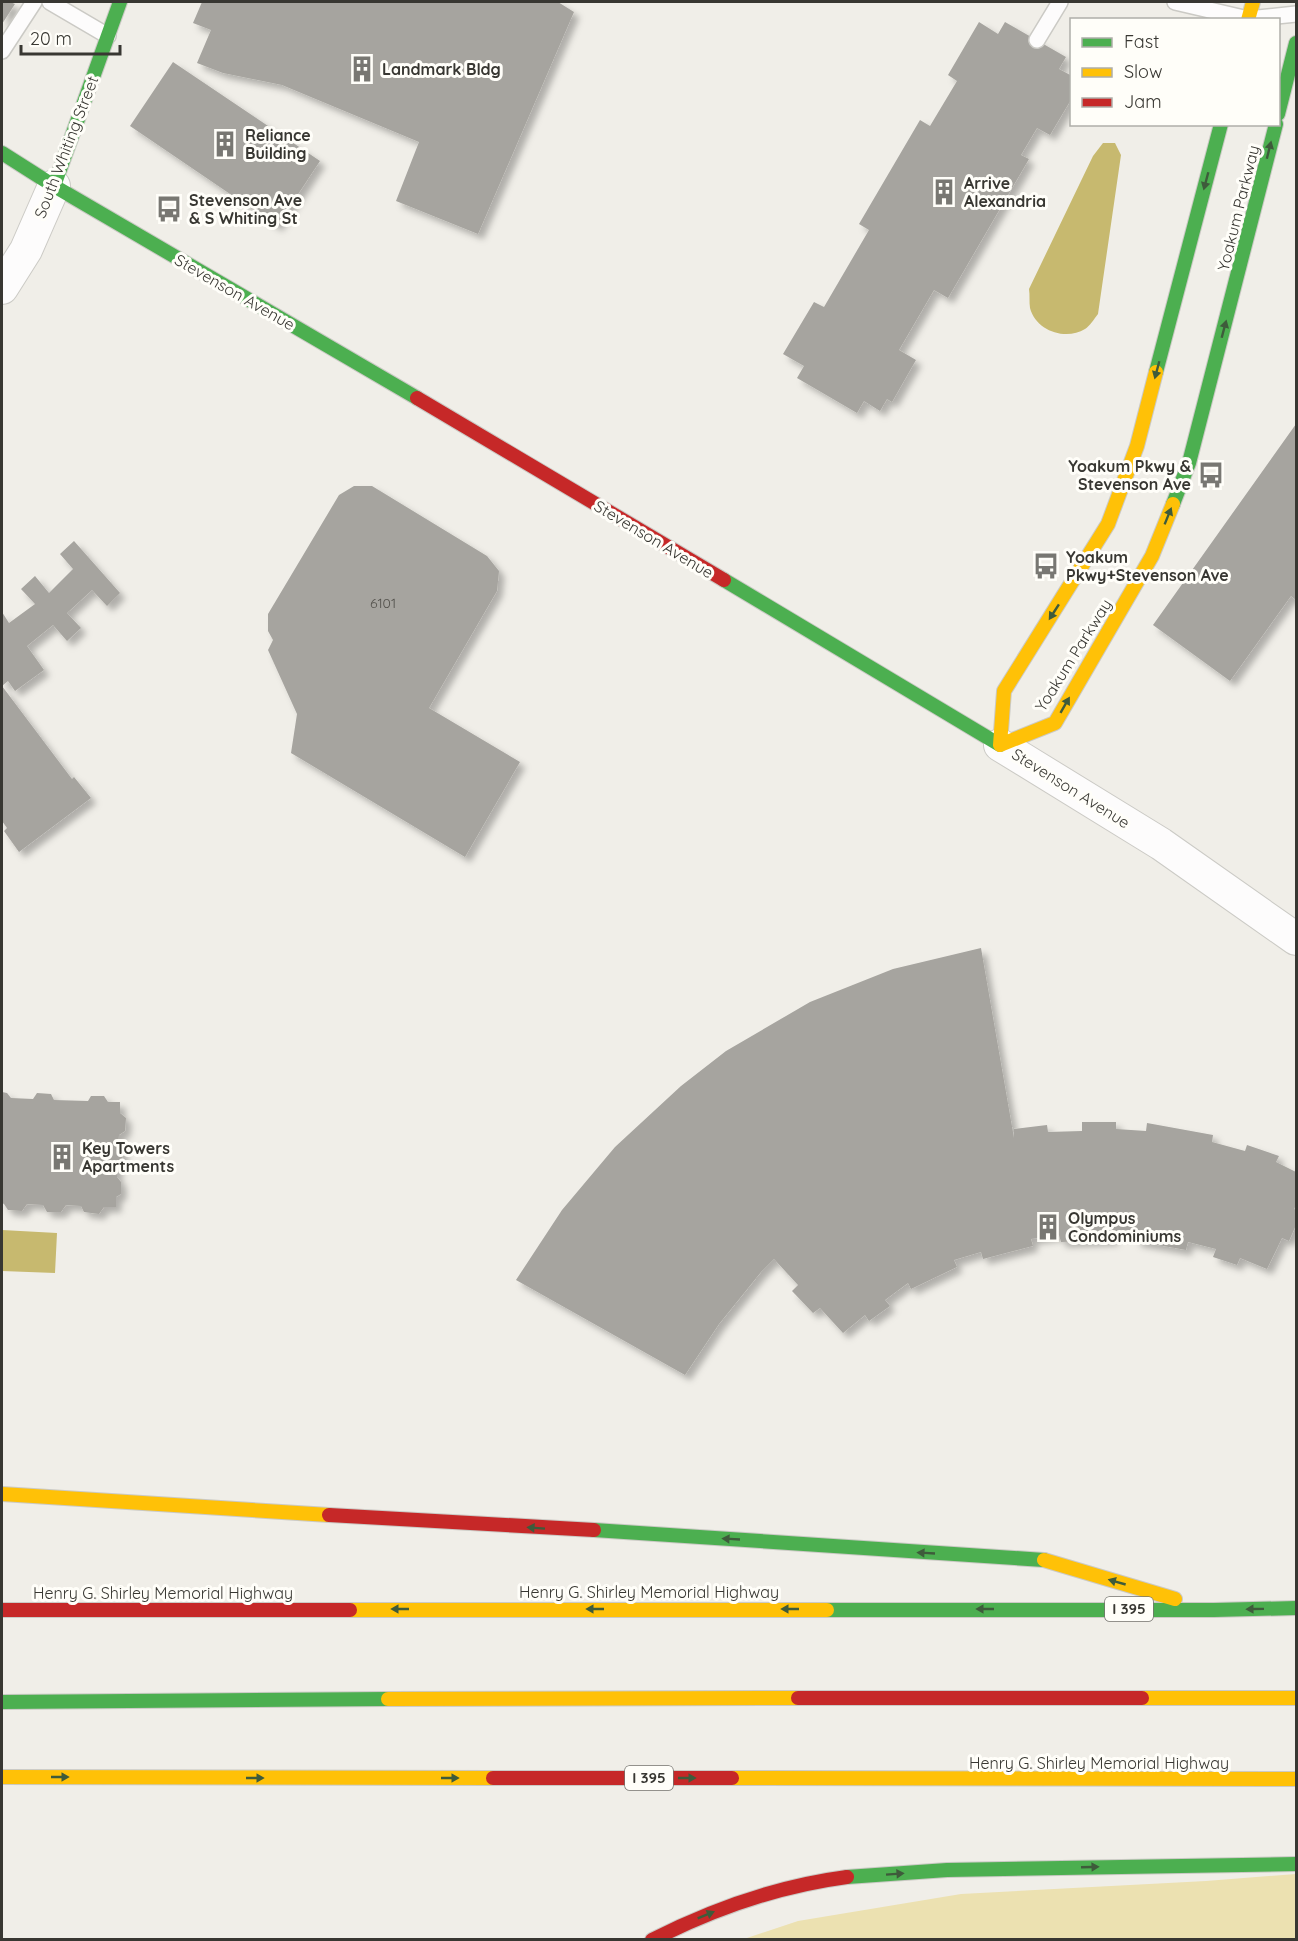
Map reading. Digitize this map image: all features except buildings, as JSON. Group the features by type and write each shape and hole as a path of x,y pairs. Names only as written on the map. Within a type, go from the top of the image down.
{"main road":[{"name":"South Whiting Street","path":"54,186 120,2"},
{"path":"1249,18 1253,2"},
{"path":"1280,106 1296,43"},
{"path":"1000,745 1004,691 1108,524 1137,446 1220,126"},
{"name":"Yoakum Parkway","path":"1000,745 1055,723 1152,556 1189,463 1275,126"},
{"name":"Stevenson Avenue","path":"2,153 54,186 520,459 1000,745"},
{"path":"2,1494 529,1528 741,1539 1043,1560 1214,1610"},
{"name":"Henry G. Shirley Memorial Highway","path":"2,1610 1214,1610 1296,1608"},
{"path":"2,1702 288,1699 1296,1698"},
{"name":"Henry G. Shirley Memorial Highway","path":"2,1777 1296,1779"},
{"path":"652,1940 683,1924 742,1901 798,1885 867,1876 952,1870 1296,1864"}],"street":[{"name":"South Whiting Street","path":"2,288 26,250 54,186"},
{"name":"Stevenson Avenue","path":"1000,745 1161,844 1296,939"}],"lane":[{"path":"2,51 33,2"},
{"path":"50,2 108,36"},
{"path":"1037,40 1060,2"},
{"path":"1175,2 1240,18"},
{"path":"1264,18 1296,14"}],"shaded area":[{"path":"1103,143 1115,143 1121,155 1098,314 1085,329 1061,334 1045,328 1033,316 1029,289 1093,156"},
{"path":"2,1230 57,1233 55,1273 2,1271"},
{"path":"1296,1874 1296,1939 741,1940 798,1921 961,1894"}],"traffic: fast":[{"path":"54,186 120,2"},
{"path":"1280,106 1296,43"},
{"path":"1156,372 1220,126"},
{"path":"1173,504 1189,463 1275,126"},
{"path":"2,153 54,186 417,398"},
{"path":"724,580 1000,745"},
{"path":"594,1530 1044,1560"},
{"path":"827,1610 1296,1608"},
{"path":"2,1702 388,1699"},
{"path":"847,1877 947,1870 1296,1864"}],"traffic: slow":[{"path":"1249,18 1253,2"},
{"path":"1000,745 1004,691 1108,524 1137,446 1156,372"},
{"path":"1000,745 1055,723 1152,556 1173,504"},
{"path":"2,1494 329,1515"},
{"path":"1044,1560 1175,1599"},
{"path":"350,1610 827,1610"},
{"path":"388,1699 798,1698"},
{"path":"1142,1698 1296,1698"},
{"path":"2,1777 493,1778"},
{"path":"732,1778 1296,1779"}],"traffic: jam":[{"path":"417,398 724,580"},
{"path":"329,1515 594,1530"},
{"path":"2,1610 350,1610"},
{"path":"798,1698 1142,1698"},
{"path":"493,1778 732,1778"},
{"path":"652,1940 699,1918 747,1900 796,1886 847,1877"}],"place":[{"name":"Landmark Bldg","path":"362,69"},
{"name":"Reliance Building","path":"225,144"},
{"name":"Arrive Alexandria","path":"944,192"},
{"name":"Stevenson Ave & S Whiting St","path":"169,209"},
{"name":"Yoakum Pkwy & Stevenson Ave","path":"1211,475"},
{"name":"Yoakum Pkwy+Stevenson Ave","path":"1046,566"},
{"name":"Key Towers Apartments","path":"62,1157"},
{"name":"Olympus Condominiums","path":"1048,1227"}]}
